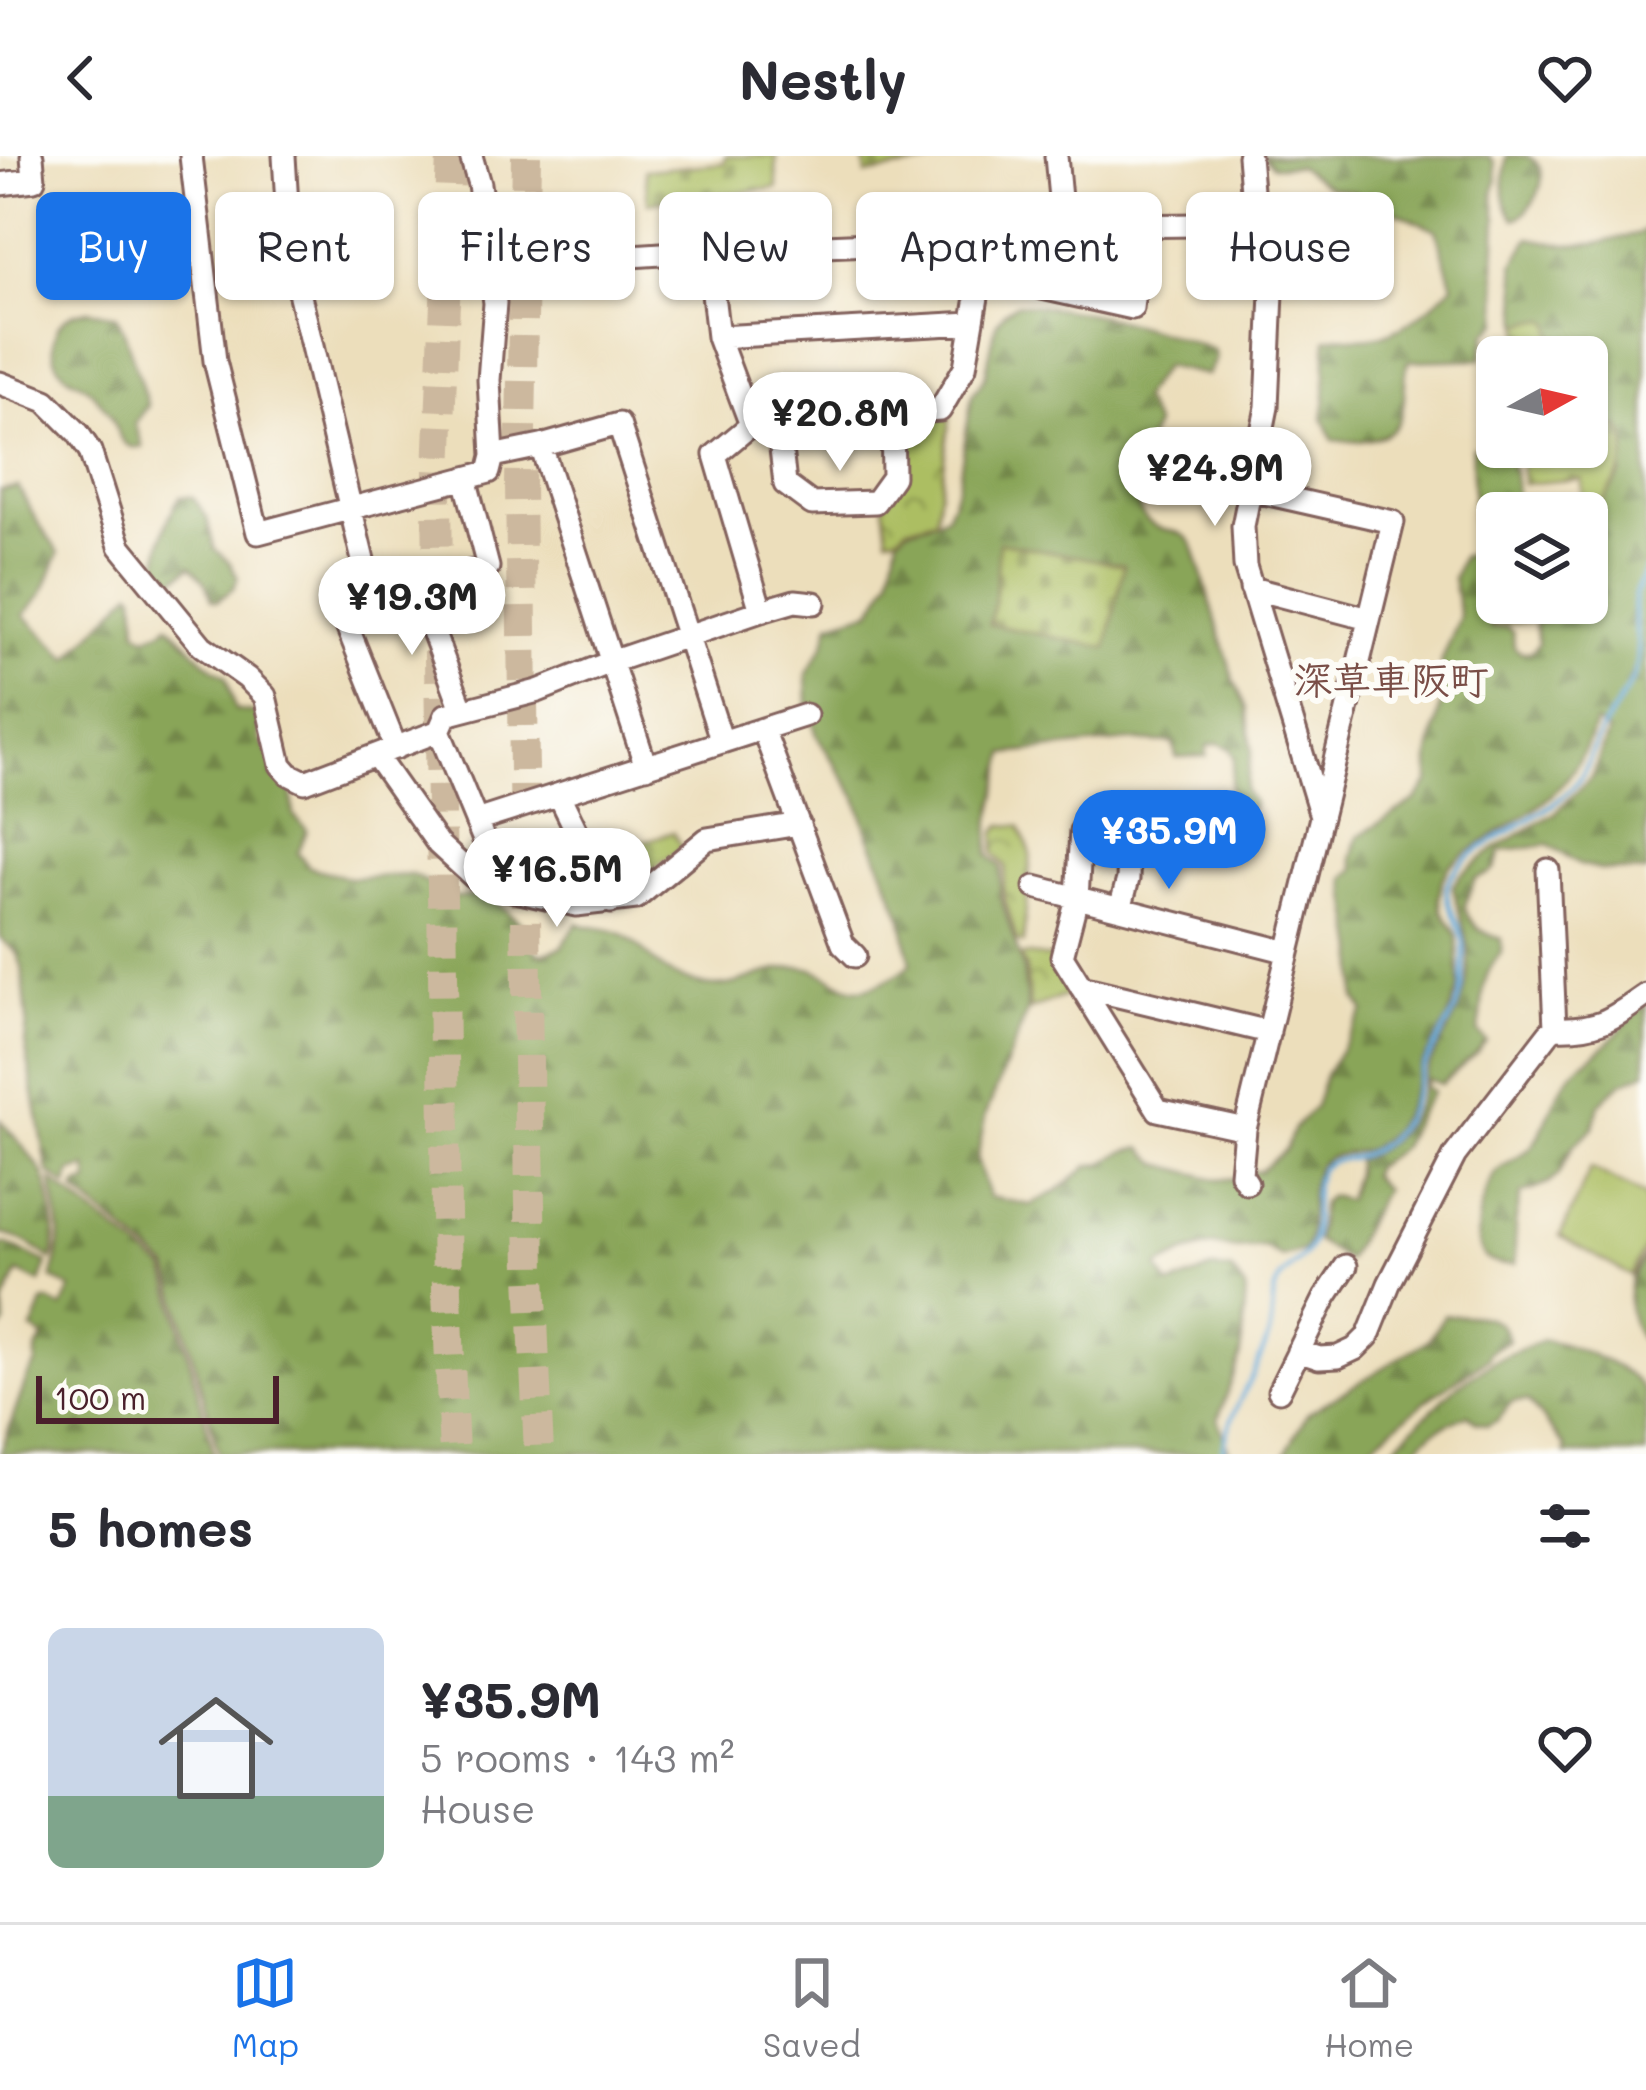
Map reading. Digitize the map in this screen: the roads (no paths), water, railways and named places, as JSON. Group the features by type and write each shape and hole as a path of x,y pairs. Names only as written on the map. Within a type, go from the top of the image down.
{"street":[{"path":"0,184 34,180 32,156"},
{"path":"191,156 215,361 258,532 490,472 495,300"},
{"path":"284,156 290,254 372,598 367,611 345,621 386,752 438,844 474,877 576,905 636,898 707,839 799,824"},
{"path":"471,156 479,192"},
{"path":"1056,156 1059,192"},
{"path":"1249,156 1252,192"},
{"path":"714,300 718,337 751,425"},
{"path":"761,611 715,455 751,425 940,410 964,367 975,300"},
{"path":"1096,300 1132,308 1133,300"},
{"path":"1273,300 1267,407 1242,544 1251,588 1321,816"},
{"path":"718,337 971,323"},
{"path":"0,383 46,401 78,433 91,451 120,546 202,646 265,696 281,765 304,782 439,731 446,715 462,709 538,691 761,611 795,601 814,604"},
{"path":"778,422 785,484 812,504 874,502 893,477 892,416"},
{"path":"493,456 620,424 722,742"},
{"path":"541,446 646,766"},
{"path":"372,598 488,567 465,478"},
{"path":"1247,1183 1241,1174 1245,1129 1393,522 1252,490"},
{"path":"416,586 462,709"},
{"path":"1251,588 1369,619"},
{"path":"476,821 806,715"},
{"path":"763,729 843,944 855,956"},
{"path":"439,731 496,868 499,887"},
{"path":"559,795 611,902"},
{"path":"1120,909 1128,879 1130,819"},
{"path":"1169,819 1091,820 1081,831 1076,898 1062,956 1158,1110 1245,1129"},
{"path":"1548,870 1555,1028"},
{"path":"1035,887 1288,952"},
{"path":"1081,987 1269,1032"},
{"path":"1298,1351 1319,1358 1338,1357 1368,1336 1389,1284 1455,1156 1549,1033 1555,1028 1582,1029 1608,1022 1646,995"},
{"path":"1279,1391 1346,1266"}],"waterway":[{"path":"1223,1454 1230,1423 1269,1335 1276,1288 1312,1240 1321,1169 1371,1150 1393,1134 1456,1008 1464,946 1447,896 1449,880 1471,855 1548,807 1582,775 1636,669 1634,600 1646,570"}],"tunnel":[{"path":"451,156 437,496 447,1293 454,1454"},
{"path":"526,156 520,485 531,1275 539,1454"}],"district":[{"name":"深草車阪町","path":"1391,678"}]}
